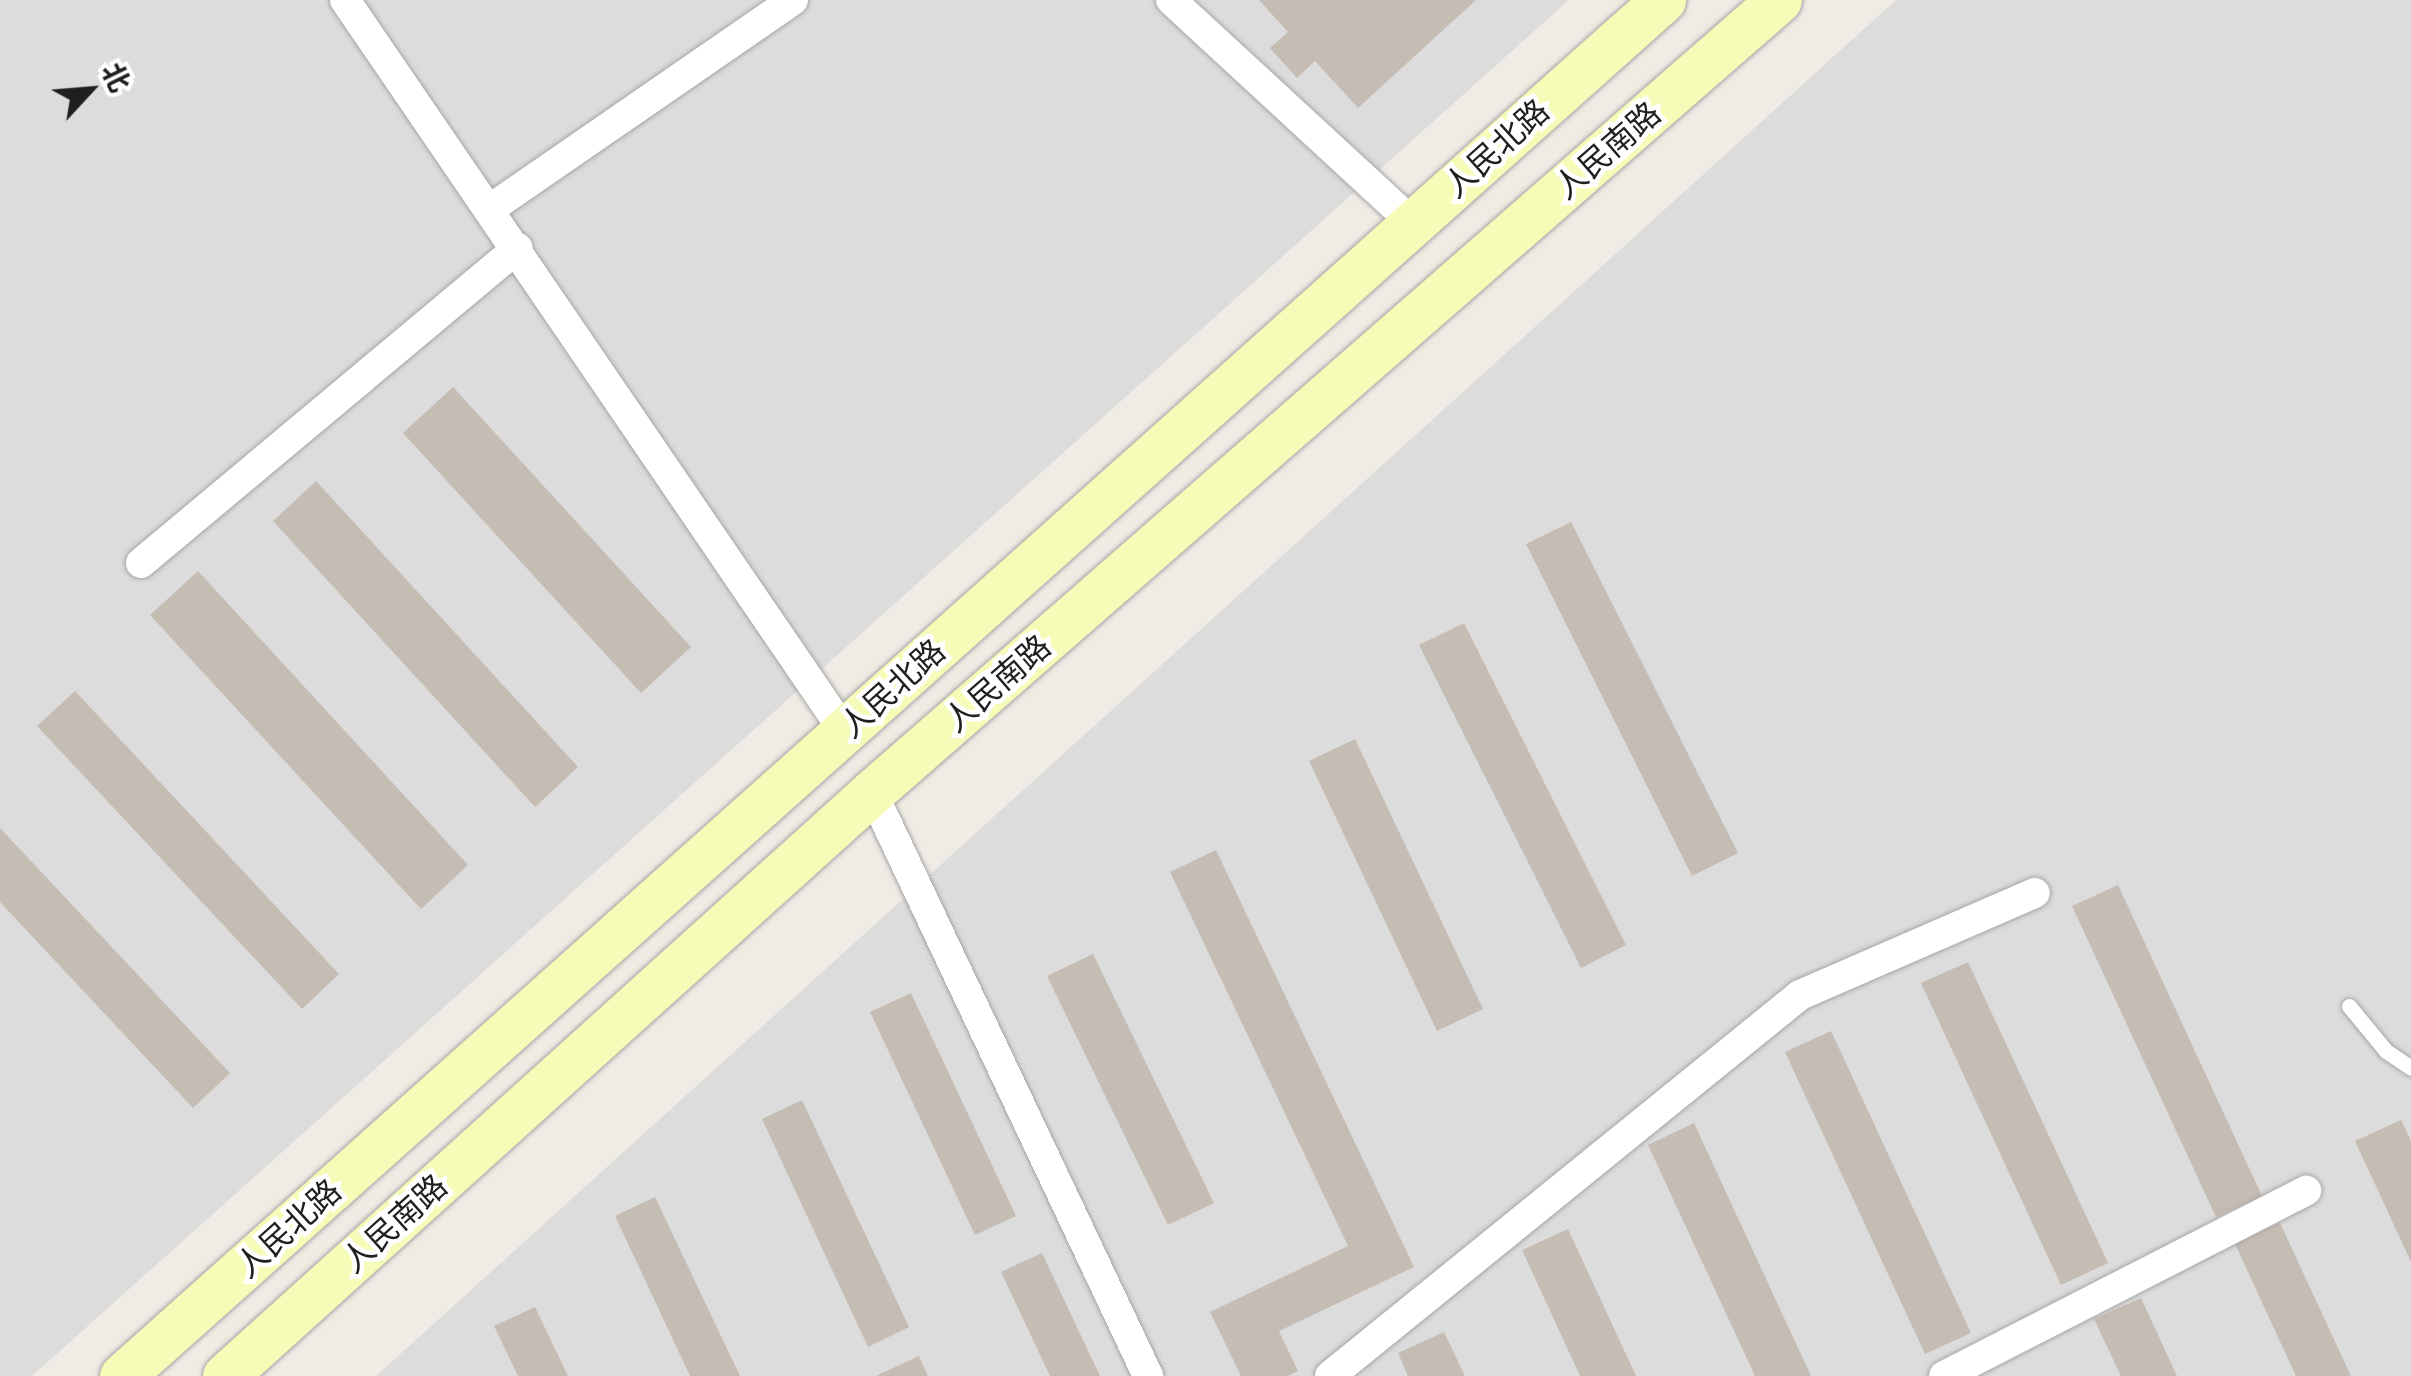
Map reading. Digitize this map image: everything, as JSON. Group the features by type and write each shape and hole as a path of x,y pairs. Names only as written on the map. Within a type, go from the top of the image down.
{"main road":[{"name":"人民北路","path":"122,1376 1662,0"},
{"name":"人民南路","path":"225,1376 872,792 1779,0"}],"street":[{"path":"345,0 518,248 844,731"},
{"path":"490,209 792,0"},
{"path":"1171,0 1413,223"},
{"path":"141,562 518,248"},
{"path":"872,792 1148,1376"},
{"path":"1330,1376 1800,995 2035,893"},
{"path":"1944,1376 2306,1192"}],"lane":[{"path":"2349,1006 2386,1051 2411,1068"}],"shaded area":[{"path":"0,0 1569,0 32,1376 0,1376"},
{"path":"1896,0 2411,0 2411,1376 376,1376"}],"building":[{"path":"1259,0 1476,0 1358,108 1315,61 1297,78 1270,48 1288,32"},
{"path":"453,387 691,647 641,693 403,433"},
{"path":"316,481 578,767 535,807 273,521"},
{"path":"1571,522 1738,853 1692,876 1526,544"},
{"path":"198,571 468,865 421,909 150,615"},
{"path":"1464,623 1626,945 1581,968 1419,645"},
{"path":"75,691 339,974 302,1009 37,726"},
{"path":"1355,739 1483,1009 1437,1031 1309,761"},
{"path":"0,828 230,1073 193,1108 0,902"},
{"path":"1216,850 1414,1267 1279,1331 1298,1371 1288,1376 1241,1376 1210,1312 1348,1246 1170,872"},
{"path":"2118,885 2262,1196 2216,1217 2072,906"},
{"path":"1093,954 1214,1203 1168,1225 1047,976"},
{"path":"1968,962 2108,1263 2061,1285 1921,983"},
{"path":"911,993 1016,1216 975,1235 870,1012"},
{"path":"1831,1031 1971,1333 1925,1354 1785,1052"},
{"path":"802,1100 909,1327 868,1347 762,1119"},
{"path":"2401,1120 2411,1141 2411,1262 2355,1141"},
{"path":"1694,1123 1811,1376 1755,1376 1648,1145"},
{"path":"655,1197 740,1376 690,1376 615,1216"},
{"path":"2280,1223 2351,1376 2296,1376 2235,1244"},
{"path":"1568,1229 1636,1376 1580,1376 1522,1250"},
{"path":"1042,1253 1100,1376 1050,1376 1001,1272"},
{"path":"2141,1298 2177,1376 2121,1376 2094,1319"},
{"path":"535,1307 568,1376 518,1376 494,1326"},
{"path":"1444,1332 1465,1376 1408,1376 1398,1353"},
{"path":"919,1356 928,1376 876,1376"}]}
